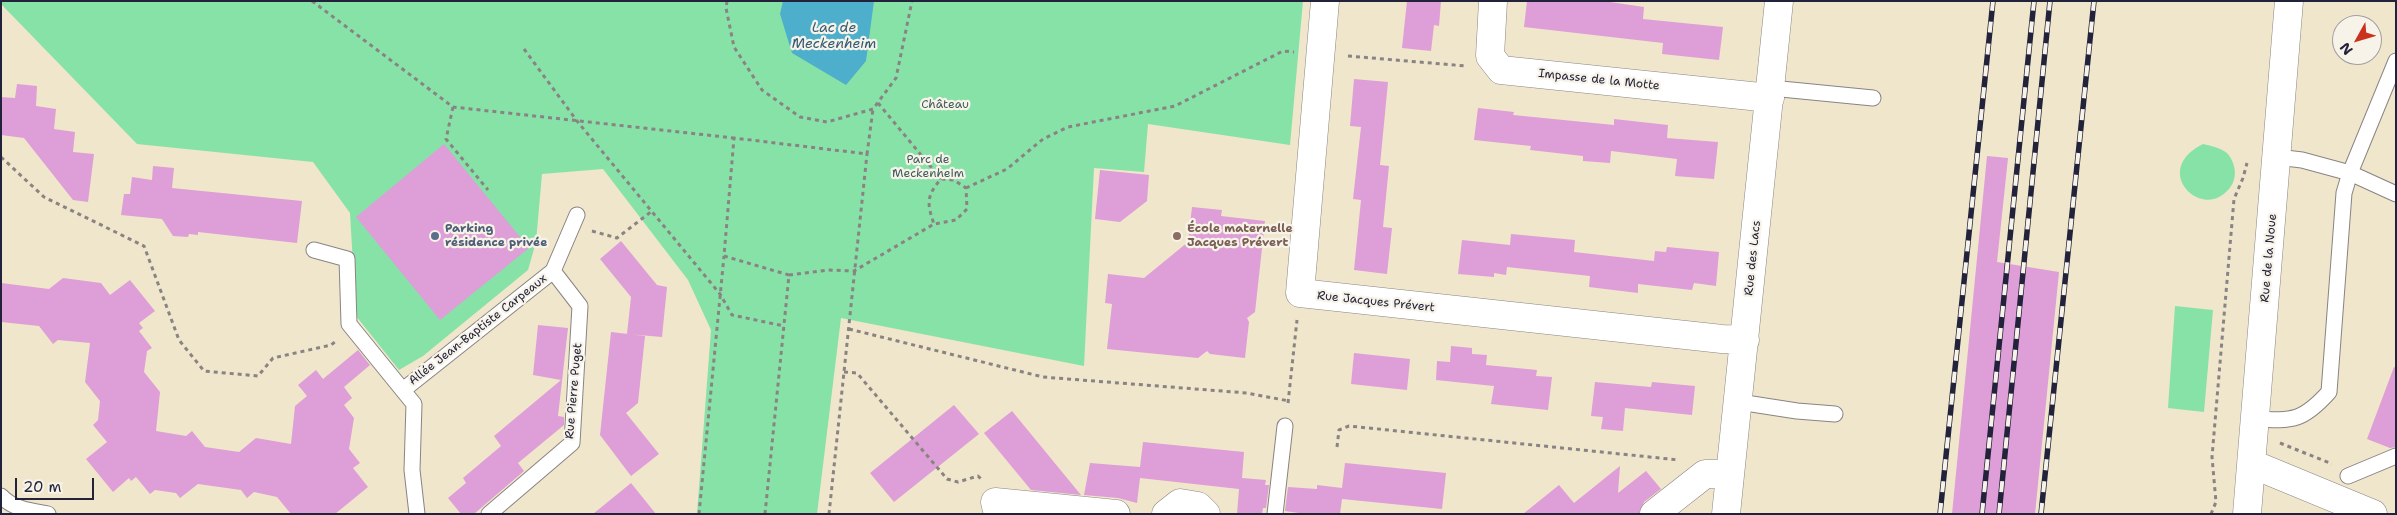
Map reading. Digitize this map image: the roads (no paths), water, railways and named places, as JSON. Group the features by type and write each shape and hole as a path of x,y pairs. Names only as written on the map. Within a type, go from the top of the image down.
{"street":[{"name":"Rue Jacques Prévert","path":"1325,1 1300,294 1722,340 1745,340"},
{"name":"Impasse de la Motte","path":"1493,1 1489,42 1490,56 1501,70 1770,93"},
{"name":"Rue des Lacs","path":"1726,514 1779,1"},
{"name":"Rue de la Noue","path":"2247,514 2290,1"},
{"path":"2252,464 2373,514"},
{"path":"1654,514 1705,474 1730,474"},
{"path":"1166,514 1180,503 1198,506 1206,514"},
{"path":"996,508 1116,514"}],"lane":[{"path":"2256,419 2288,421 2312,410 2329,392 2344,193 2396,61"},
{"path":"1770,93 1873,98"},
{"path":"2276,170 2302,160 2350,174 2396,194"},
{"name":"Allée Jean-Baptiste Carpeaux","path":"403,390 554,271 575,221"},
{"name":"Allée Jean-Baptiste Carpeaux","path":"314,250 347,258 349,324 414,404 412,470 417,514"},
{"name":"Rue Pierre Puget","path":"489,514 572,443 580,306 554,271"},
{"path":"1739,402 1797,411 1835,414"},
{"path":"1276,514 1285,427"},
{"path":"2344,472 2396,456"},
{"path":"1,496 7,502 28,511 48,514"}],"water":[{"name":"Lac de Meckenheim","path":"783,1 874,1 866,61 846,85 792,53 780,14"}],"railway":[{"path":"1940,514 1993,1"},
{"path":"1982,514 2034,1"},
{"path":"1999,514 2050,1"},
{"path":"2041,514 2094,1"}],"place":[{"name":"Parking résidence privée","path":"435,236"},
{"name":"École maternelle Jacques Prévert","path":"1177,236"}],"park label":[{"name":"Château","path":"945,105"},
{"name":"Parc de Meckenheim","path":"928,167"}]}
